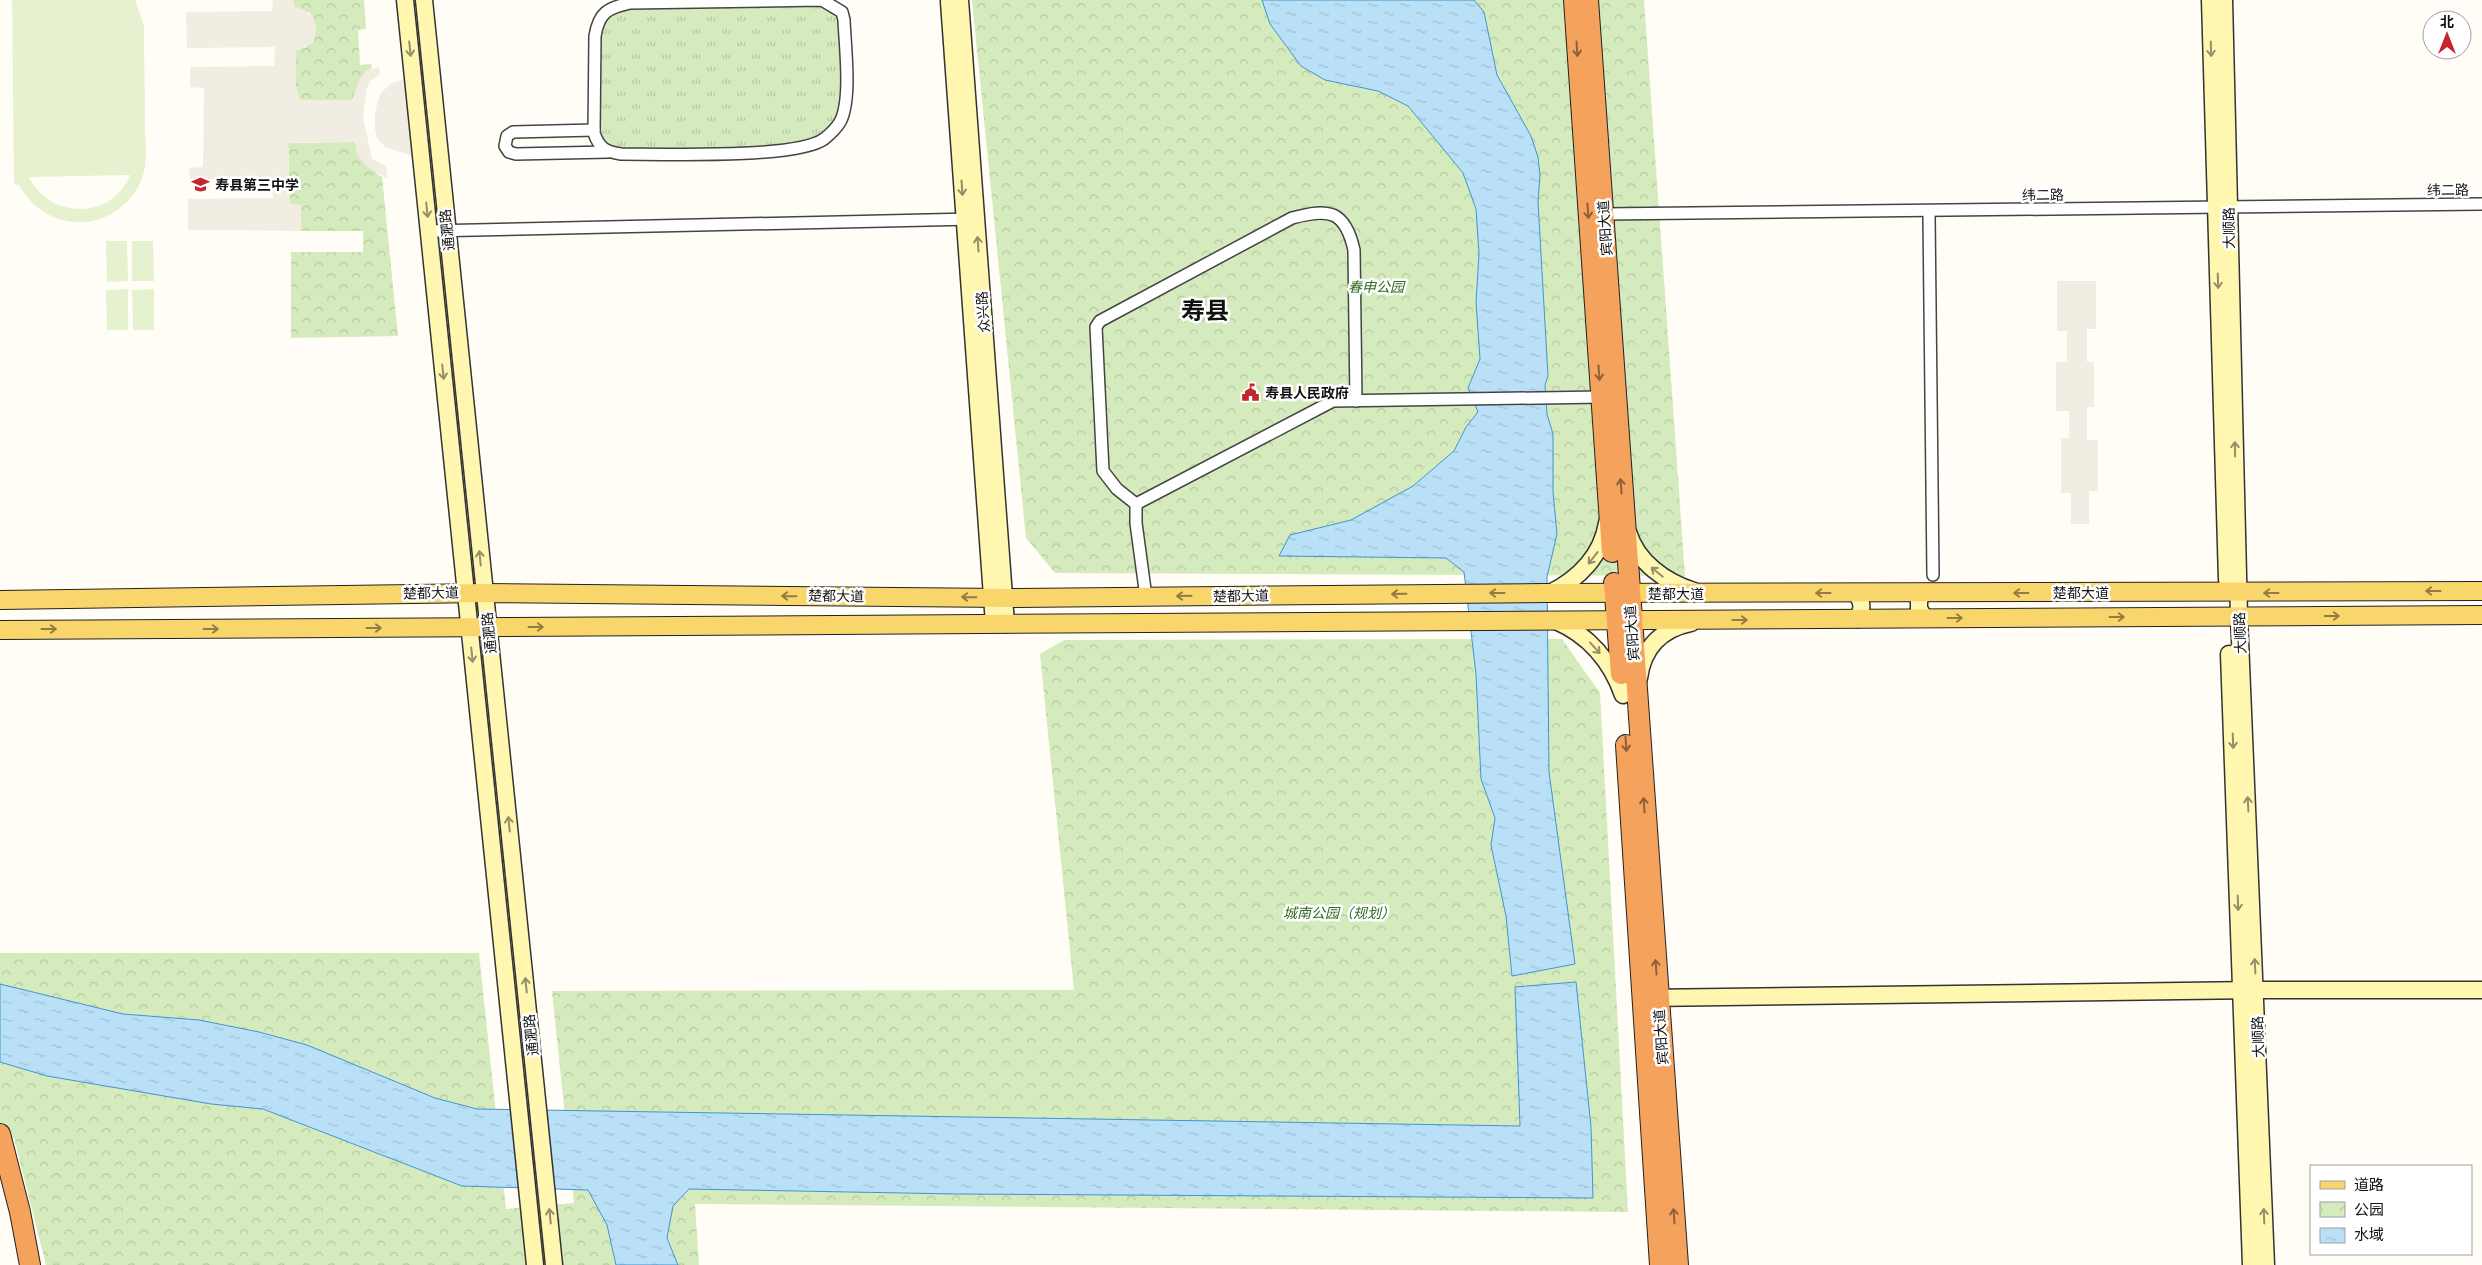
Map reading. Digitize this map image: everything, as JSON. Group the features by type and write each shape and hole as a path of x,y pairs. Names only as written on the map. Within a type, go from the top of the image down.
{"highway":[{"name":"宾阳大道","path":"1574,0 1601,398 1616,514"},
{"name":"宾阳大道","path":"1588,0 1605,214 1616,514 1650,998 1660,1265"},
{"name":"宾阳大道","path":"1650,998 1678,1265"},
{"path":"0,1134 20,1212 30,1265"},
{"path":"0,1186 19,1265"}],"main road":[{"name":"楚都大道","path":"0,600 484,592 1005,598 1548,593 2482,591"},
{"name":"楚都大道","path":"0,630 2482,615"}],"street":[{"name":"通淝路","path":"405,0 535,1265"},
{"name":"通淝路","path":"424,0 554,1265"},
{"path":"594,130 513,132 507,136 505,146 509,152 516,154 608,152 621,154 723,154 788,149 824,139 840,122 846,91 844,20 842,12 822,0 630,3 603,13 597,24 595,36 594,130 598,145 608,152"},
{"name":"众兴路","path":"948,0 1005,598 1000,624"},
{"name":"众兴路","path":"960,0 970,219 1000,624"},
{"name":"大顺路","path":"2210,0 2222,208 2239,616 2249,990 2251,1265"},
{"name":"大顺路","path":"2224,0 2222,208 2249,990 2266,1265"},
{"name":"纬二路","path":"1605,214 2482,204"},
{"path":"1136,504 1117,489 1103,471 1096,327 1100,320 1292,218 1322,212 1335,214 1344,222 1350,234 1354,250 1356,401"},
{"path":"1929,216 1933,575"},
{"path":"429,231 970,219"},
{"path":"1136,504 1333,401 1601,398"},
{"path":"1136,504 1136,523 1146,597"},
{"path":"1548,593 1572,579 1586,567 1598,551 1606,531 1616,514"},
{"path":"1616,514 1632,543 1648,564 1680,587 1701,594"},
{"path":"1856,593 1861,600 1862,611 1856,619"},
{"path":"1925,593 1920,598 1919,609 1925,618"},
{"path":"1553,621 1574,629 1595,647 1630,694 1647,650 1658,637 1682,624 1704,620"},
{"path":"1650,998 2249,990 2482,990"}],"green space":[{"path":"12,0 135,0 144,26 146,157 145,169 139,185 126,203 118,210 99,219 77,222 59,219 43,211 29,200 19,185 14,184","holes":["130,175 121,190 109,201 95,207 80,209 65,207 51,201 38,191 29,177"]},
{"path":"293,0 364,0 366,29 358,30 360,65 371,64 372,68 365,72 352,100 299,100 296,86 296,50 306,47 316,26 310,13 294,7"},
{"name":"春申公园","path":"972,0 1644,0 1685,576 1055,573 1026,538"},
{"path":"820,3 838,12 843,91 837,120 820,137 794,146 724,152 624,152 600,142 597,35 605,14 629,6"},
{"path":"355,142 378,175 382,176 398,336 291,338 291,252 363,252 363,231 301,231 301,205 290,205 288,143"},
{"path":"106,241 127,241 128,281 107,282"},
{"path":"132,241 153,241 154,281 132,281"},
{"path":"128,289 128,330 107,330 106,290"},
{"path":"154,289 154,330 133,330 132,290"},
{"name":"城南公园（规划）","path":"1562,639 1600,693 1628,1212 695,1204 699,1265 46,1265 14,1138 0,1138 0,953 479,953 506,1209 574,1203 552,991 1074,990 1040,654 1064,640"}],"shaded area":[{"path":"273,0 293,0 294,7 305,10 314,19 316,32 313,43 296,50 296,86 299,100 352,100 360,79 365,72 379,67 380,74 370,81 367,88 363,117 372,159 386,166 387,178 367,167 357,155 355,142 288,143 290,204 301,205 301,231 188,230 188,199 273,198 272,179 190,179 189,168 203,167 204,88 190,87 190,67 274,66 275,47 187,48 186,12 272,11"},
{"path":"404,79 412,156 385,147 377,138 375,129 375,112 380,94 390,84"},
{"path":"2057,281 2096,281 2096,329 2087,329 2087,362 2094,362 2094,407 2087,407 2087,440 2098,440 2098,491 2089,491 2089,524 2071,524 2071,493 2061,493 2061,438 2069,438 2069,411 2056,411 2056,362 2067,362 2067,331 2057,331"}],"water":[{"path":"1262,0 1474,0 1484,12 1497,75 1531,136 1538,157 1540,175 1538,202 1548,376 1545,385 1547,414 1553,434 1553,492 1557,534 1547,577 1549,772 1575,964 1512,976 1506,916 1491,845 1495,818 1481,779 1476,674 1464,572 1446,558 1279,556 1290,535 1351,520 1413,486 1454,451 1466,427 1478,412 1468,388 1480,359 1476,302 1479,254 1476,209 1463,173 1408,106 1378,91 1325,80 1301,66 1270,24"},
{"path":"1576,982 1591,1127 1593,1198 956,1194 689,1189 673,1206 667,1238 678,1265 616,1265 607,1225 588,1190 462,1186 263,1109 211,1104 47,1076 0,1062 0,984 123,1014 199,1020 259,1032 307,1045 435,1098 477,1109 1520,1126 1515,987"}],"place":[{"name":"寿县第三中学","path":"201,185"},
{"name":"寿县人民政府","path":"1251,393"}],"district":[{"name":"寿县","path":"1205,310"}]}
